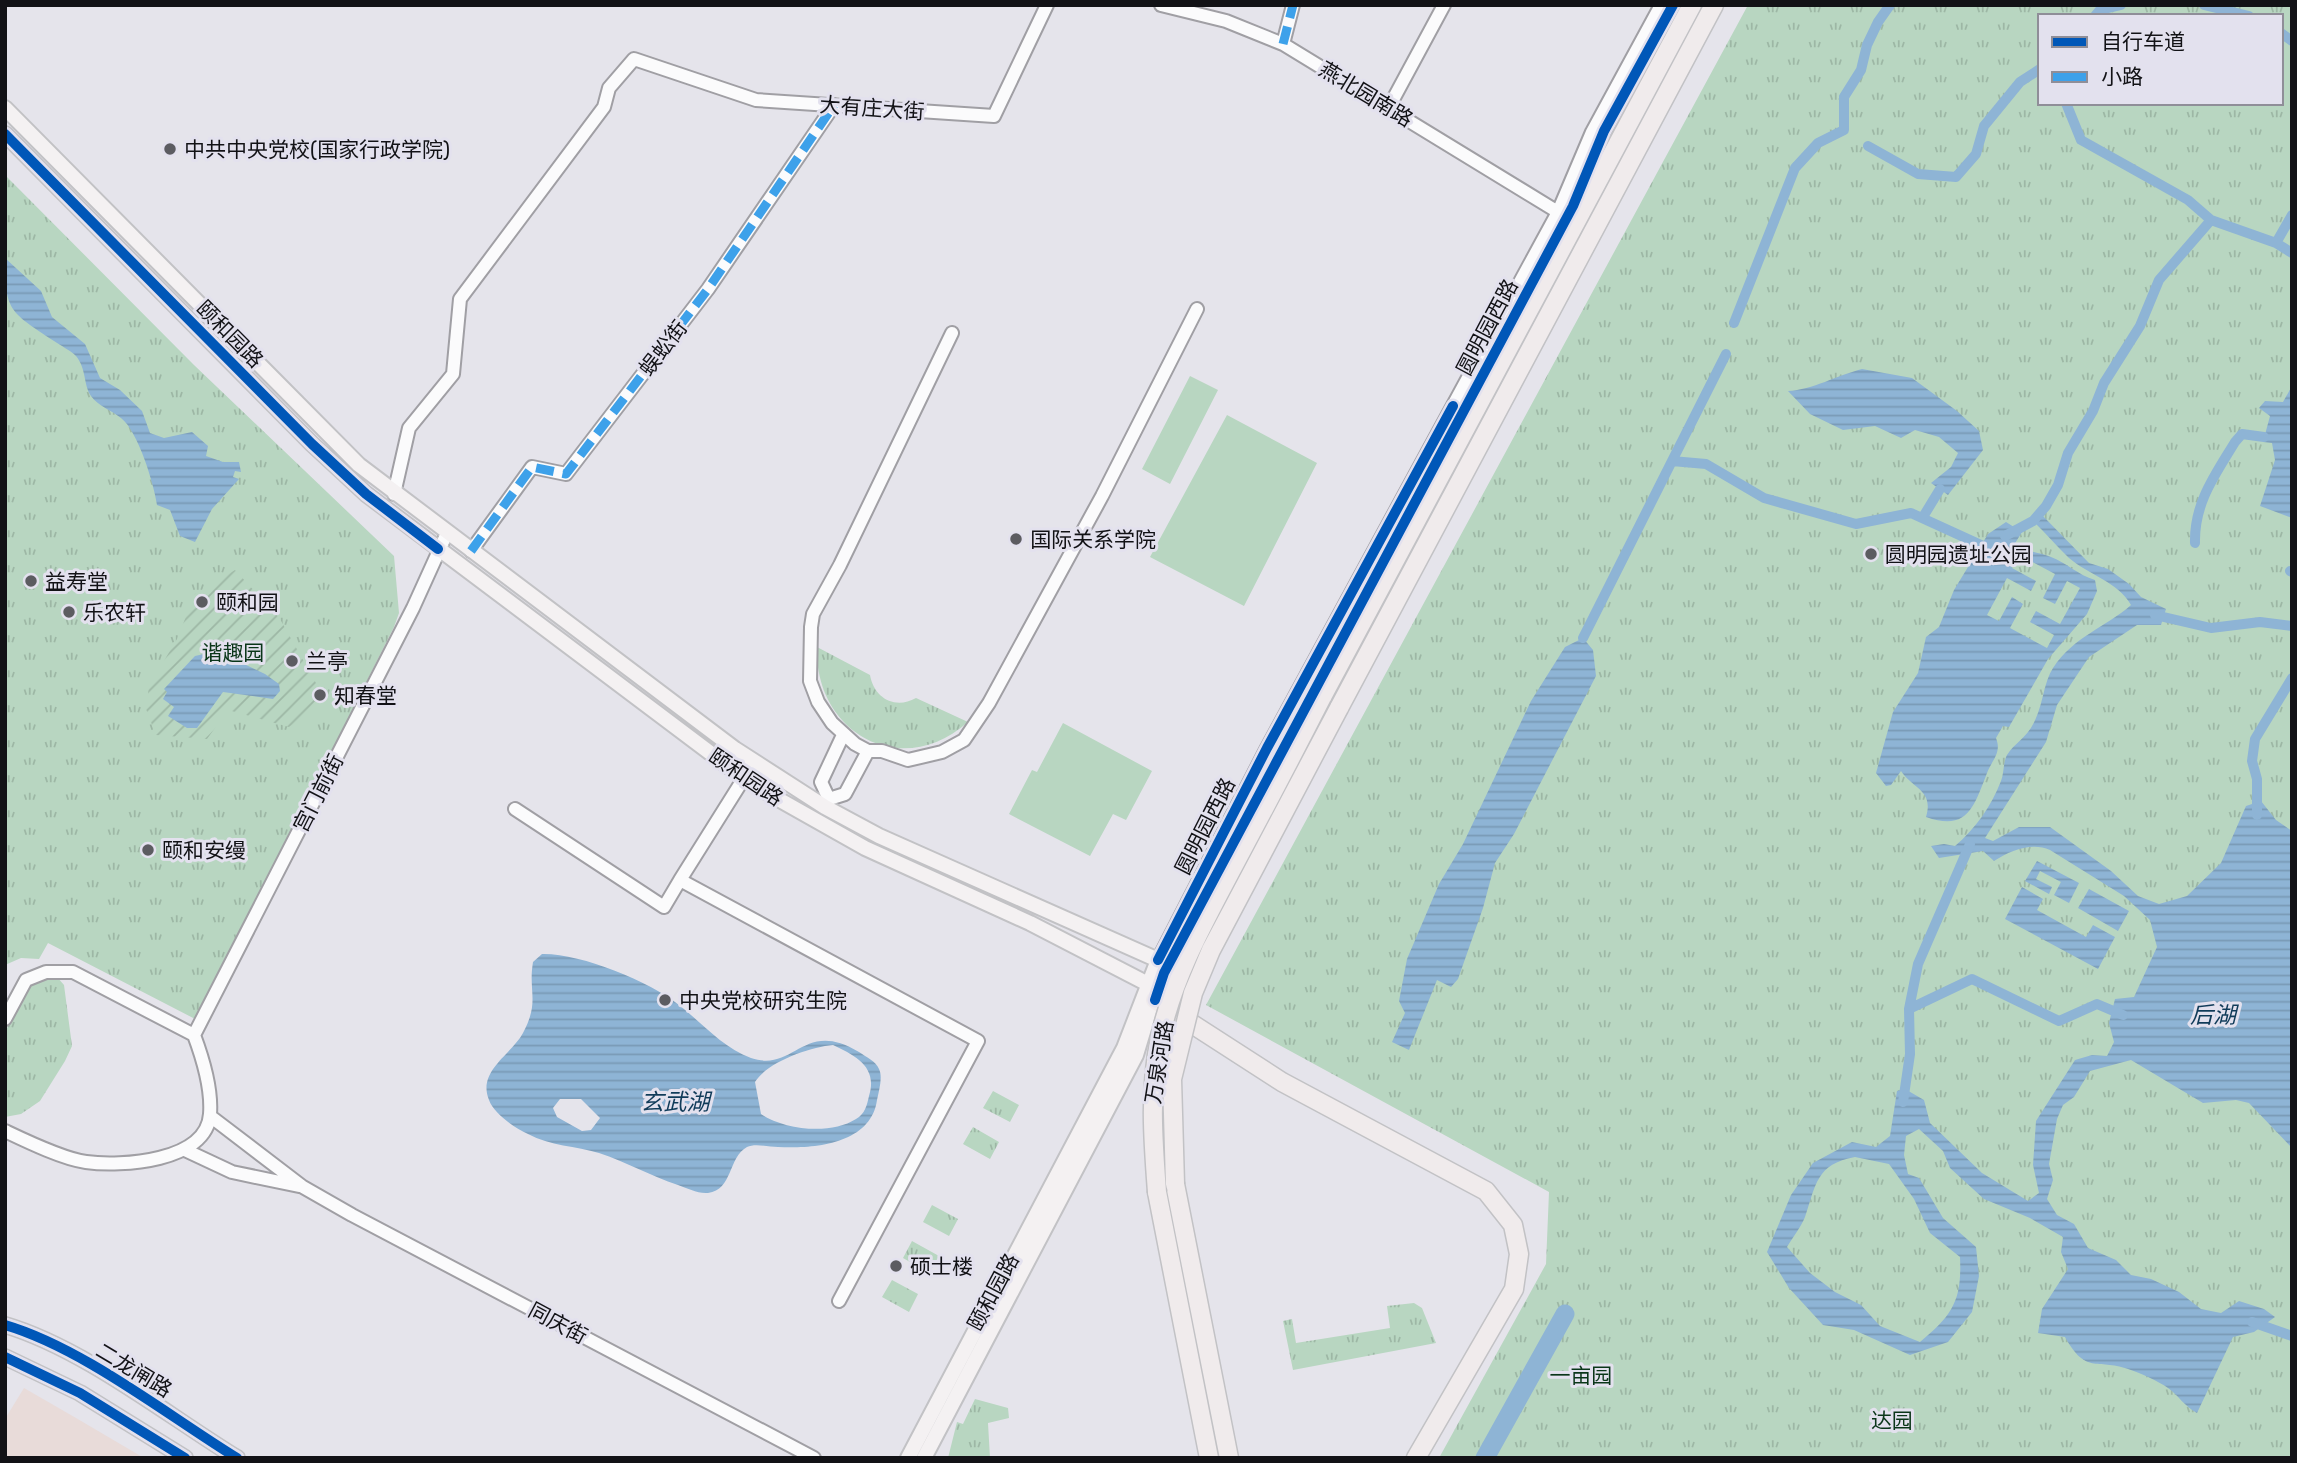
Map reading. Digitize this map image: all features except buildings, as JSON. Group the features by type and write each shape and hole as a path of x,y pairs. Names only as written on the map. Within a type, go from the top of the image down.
{"highway":[{"name":"圆明园西路","path":"1322,697 1692,5"},
{"path":"1229,1458 1175,1184 1172,1079 1193,993 1211,950 1714,5"},
{"name":"万泉河路","path":"1209,1458 1157,1192 1151,1111 1157,1052 1174,987 1194,940 1322,697"},
{"path":"1151,992 1282,1082 1486,1191 1513,1225 1519,1254 1514,1289 1418,1455"}],"main road":[{"name":"颐和园路","path":"5,108 324,431 394,494 735,749 827,803 939,863 1158,960"},
{"name":"颐和园路","path":"5,134 312,444 366,494 438,549 744,778 865,848 1030,923 1151,992"},
{"path":"1151,992 1158,960"},
{"name":"颐和园路","path":"908,1458 1151,992"},
{"name":"颐和园路","path":"924,1458 1136,1055 1151,992"},
{"name":"二龙闸路","path":"5,1325 43,1339 141,1396 237,1458"},
{"path":"5,1357 80,1393 184,1457 197,1433"}],"street":[{"name":"大有庄大街","path":"394,494 409,428 453,374 460,299 604,107 609,88 634,60 756,100 994,116 1047,5"},
{"name":"燕北园南路","path":"1161,5 1226,21 1283,44 1558,212"},
{"path":"1283,44 1293,5"},
{"path":"1389,107 1444,5"},
{"name":"圆明园西路","path":"1158,960 1273,736 1558,212 1592,132 1661,5"},
{"name":"圆明园西路","path":"1151,992 1164,973 1573,206 1605,131 1673,5"},
{"name":"蜈蚣街","path":"471,551 532,467 566,474 708,289 834,105"},
{"path":"952,333 840,565 813,614 810,681 818,702 843,735 868,751 882,751 908,760 942,752 964,740 989,703 1102,496 1197,309"},
{"name":"宫门前街","path":"194,1035 413,608 447,533"},
{"path":"843,735 821,782 827,803 845,794 868,751"},
{"path":"515,809 664,907 744,778"},
{"path":"680,880 978,1041 839,1301"},
{"path":"5,1019 26,980 46,972 73,972 194,1035 204,1061 211,1116 200,1135 185,1150 149,1161 84,1162 5,1131"},
{"path":"211,1116 303,1187"},
{"path":"5,1145 19,1138"},
{"path":"185,1150 232,1172 303,1187"},
{"name":"同庆街","path":"303,1187 814,1458"}],"shaded area":[{"path":"24,1388 144,1458 5,1458 5,1419"}],"green space":[{"name":"圆明园遗址公园","path":"1748,5 2292,5 2292,1458 1439,1458 1546,1264 1549,1192 1206,1005"},
{"name":"颐和园","path":"5,175 194,365 394,556 399,613 394,627 197,1020 48,943 39,959 21,958 5,965"},
{"path":"1190,376 1218,390 1170,484 1142,469"},
{"path":"1227,415 1317,463 1244,606 1150,557"},
{"name":"谐趣园","path":"235,570 280,619 321,692 308,715 289,727 228,710 207,739 156,735 146,709 149,686 177,639 195,594"},
{"path":"817,647 870,675 876,690 887,700 901,703 916,698 968,722 942,739 916,748 890,747 866,739 846,724 830,703 820,677"},
{"path":"1063,723 1152,771 1126,820 1113,814 1090,856 1009,814 1032,770 1037,772"},
{"path":"57,977 64,985 72,1046 40,1101 21,1114 5,1117 5,1032 29,987 41,980"},
{"path":"993,1091 1019,1105 1010,1122 983,1108"},
{"path":"973,1127 999,1142 990,1159 963,1144"},
{"path":"932,1205 958,1219 949,1236 923,1222"},
{"path":"912,1241 939,1256 929,1273 903,1258"},
{"path":"892,1280 918,1294 909,1312 882,1297"},
{"path":"1414,1303 1422,1308 1436,1343 1293,1370 1283,1321 1292,1319 1296,1343 1390,1328 1387,1306"},
{"path":"975,1399 1008,1408 1009,1418 988,1423 990,1458 948,1458 957,1422 963,1424"}],"water":[{"path":"5,258 41,291 52,317 85,344 100,378 120,390 142,411 150,433 164,438 192,432 208,446 206,456 223,462 239,462 241,472 235,471 233,477 239,479 212,509 195,542 180,536 170,510 157,505 149,472 133,434 121,418 91,396 82,366 76,356 27,323 13,308 6,289"},
{"path":"1862,369 1912,378 1979,431 1983,450 1948,495 1931,483 1951,467 1958,453 1939,437 1915,430 1901,438 1875,426 1843,430 1810,414 1788,391 1806,388"},
{"path":"2292,386 2292,518 2260,506 2275,460 2272,443 2263,442 2270,416 2259,408 2265,401 2283,402"},
{"name":"后湖","path":"2040,513 2089,563 2108,569 2129,584 2141,597 2166,609 2161,625 2137,625 2089,657 2057,705 2046,742 1985,838 1993,841 2019,827 2050,827 2111,871 2138,896 2159,904 2187,896 2221,863 2246,806 2261,801 2276,820 2292,831 2292,1148 2249,1103 2236,1100 2203,1103 2131,1060 2090,1071 2074,1097 2063,1105 2057,1119 2049,1164 2053,1180 2047,1199 2057,1215 2074,1224 2088,1248 2116,1260 2131,1275 2151,1279 2179,1292 2201,1309 2221,1313 2239,1301 2264,1309 2275,1317 2254,1332 2233,1337 2197,1413 2168,1388 2154,1380 2128,1369 2086,1361 2072,1349 2065,1337 2038,1333 2042,1309 2068,1269 2061,1252 2063,1237 2030,1218 1984,1199 1950,1168 1943,1151 1919,1129 1906,1136 1904,1155 1908,1174 1919,1178 1943,1218 1976,1247 1979,1276 1972,1312 1948,1342 1910,1355 1854,1330 1823,1325 1789,1288 1767,1252 1791,1195 1813,1163 1852,1142 1876,1147 1890,1136 1897,1091 1905,1089 1924,1100 1930,1123 1982,1173 2028,1201 2039,1193 2033,1165 2036,1121 2075,1060 2092,1055 2107,1056 2114,1042 2109,1023 2115,999 2134,997 2157,947 2150,920 2124,896 2050,850 2022,848 1994,861 1983,851 1939,858 1931,846 1955,846 1976,825 1997,791 2007,755 2033,725 2053,668 2070,648 2131,605 2119,590 2069,558 2033,521","holes":["1855,1157 1889,1164 1914,1199 1930,1233 1960,1257 1959,1285 1953,1306 1948,1315 1920,1342 1880,1326 1861,1305 1835,1292 1810,1273 1787,1247 1803,1221 1815,1186 1832,1165"]},
{"path":"2006,522 2022,532 2014,545 2051,557 2095,580 2097,591 2087,614 2048,659 2009,727 2003,726 1996,738 1997,752 1973,805 1960,818 1940,821 1926,817 1928,808 1925,795 1901,771 1891,785 1886,786 1876,773 1893,712 1918,673 1926,637 1939,627 1954,590 1988,534","holes":["2019,555 2055,574 2043,598 2055,604 2067,581 2080,588 2060,624 2036,611 2030,622 2054,635 2047,648 2010,628 2023,604 2012,597 1999,621 1987,615 2007,578 2031,591 2036,581 2012,568"]},
{"path":"1583,638 1593,650 1596,676 1514,834 1495,863 1483,908 1458,979 1451,987 1437,980 1409,1050 1392,1042 1405,1013 1399,1001 1407,959 1439,884 1463,844 1531,701 1565,647"},
{"path":"217,651 265,674 279,684 280,691 273,699 223,692 197,728 187,728 168,716 174,707 163,699 167,692 164,689 195,656"},
{"path":"2037,861 2079,883 2069,903 2054,895 2061,882 2040,871 2036,879 2052,887 2049,894 2025,881"},
{"path":"2022,887 2043,899 2037,910 2086,937 2093,925 2115,937 2098,969 2005,919"},
{"path":"2089,889 2129,911 2118,931 2078,908"},
{"name":"玄武湖","path":"542,954 558,955 614,970 666,996 722,1041 751,1058 766,1061 779,1059 812,1043 840,1043 870,1059 879,1069 880,1084 872,1115 853,1135 824,1145 747,1147 736,1158 722,1186 708,1193 689,1189 599,1153 536,1138 500,1115 489,1100 487,1090 491,1072 518,1041 528,1022 532,1004 533,962","holes":["833,1045 857,1058 868,1070 871,1086 864,1112 859,1117 846,1124 821,1129 782,1124 761,1114 755,1082 761,1075 790,1057","560,1099 581,1099 600,1118 591,1130 582,1131 557,1117 553,1108"]}],"waterway":[{"path":"1734,323 1795,168 1818,143 1844,130 1844,97 1861,70 1867,45 1890,5"},
{"path":"2097,14 2100,10 2121,5"},
{"path":"2204,5 2241,14"},
{"path":"2283,34 2292,41"},
{"path":"1868,146 1918,174 1956,177 1976,154 1984,126 2020,82 2038,70"},
{"path":"2067,105 2081,140 2188,200 2211,220 2276,243 2292,215"},
{"path":"2005,536 2033,521 2046,506 2058,485 2068,453 2093,411 2104,383 2140,326 2159,280 2211,220"},
{"path":"2276,243 2292,253"},
{"path":"1726,354 1672,461 1706,464 1764,498 1856,524 1911,513 1992,550"},
{"path":"2195,543 2202,502 2235,442 2242,434 2264,437"},
{"path":"1583,638 1672,461"},
{"path":"1923,517 1940,489"},
{"path":"2155,615 2211,628 2260,622 2292,626"},
{"path":"2257,815 2257,779 2252,761 2255,739 2292,678"},
{"path":"1903,1102 1910,1054 1909,1009 1918,964 1970,844"},
{"path":"1909,1009 1972,979 2059,1021 2097,1004 2123,1015"},
{"path":"1485,1458 1565,1314"},
{"path":"2252,1322 2292,1336"}],"marked path":[{"path":"1283,44 1293,5"},
{"path":"471,551 532,467 566,474 708,289 834,105"}],"cycle path":[{"path":"1155,1000 1164,973 1573,206 1604,131 1673,5"},
{"path":"5,134 312,444 366,494 438,549"},
{"path":"1158,960 1267,748 1453,406"},
{"path":"5,1325 64,1349 94,1366 237,1458"},
{"path":"5,1357 80,1393 185,1458"}],"place":[{"name":"中共中央党校(国家行政学院)","path":"170,149"},
{"name":"国际关系学院","path":"1016,539"},
{"name":"圆明园遗址公园","path":"1871,554"},
{"name":"益寿堂","path":"31,581"},
{"name":"颐和园","path":"202,602"},
{"name":"乐农轩","path":"69,612"},
{"name":"兰亭","path":"292,661"},
{"name":"知春堂","path":"320,695"},
{"name":"颐和安缦","path":"148,850"},
{"name":"中央党校研究生院","path":"665,1000"},
{"name":"硕士楼","path":"896,1266"}],"park label":[{"name":"一亩园","path":"1581,1375"},
{"name":"达园","path":"1892,1420"}]}
